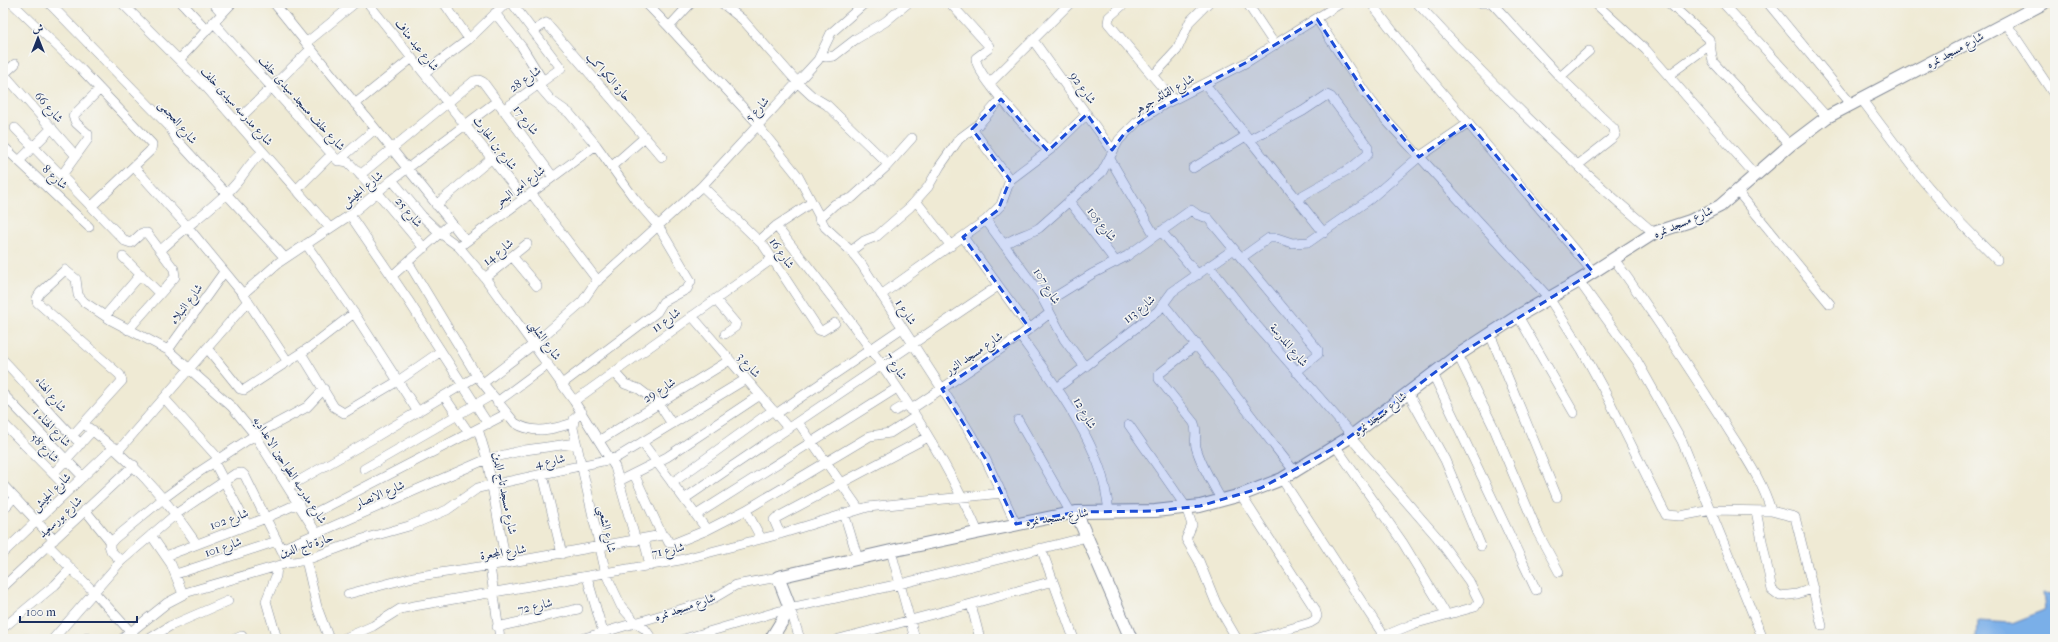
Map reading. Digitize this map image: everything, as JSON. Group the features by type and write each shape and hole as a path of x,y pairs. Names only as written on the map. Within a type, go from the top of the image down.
{"street":[{"path":"12,3 100,89 152,144 151,150 92,206"},
{"name":"شارع العجمى","path":"49,3 169,126 176,140 284,258"},
{"name":"شارع مدرسه سيدى خلف","path":"122,3 207,88 262,153 330,228"},
{"path":"182,3 206,29"},
{"path":"213,3 222,13"},
{"path":"179,60 206,29 232,3"},
{"path":"274,3 466,241"},
{"path":"236,122 272,87 309,46 355,3"},
{"name":"شارع عبد مناف","path":"368,3 448,102"},
{"path":"444,3 469,39"},
{"path":"424,73 469,39 506,3"},
{"path":"512,3 534,30"},
{"name":"شارع 1","path":"646,3 759,125 798,176 819,219 850,251 881,295 942,389 985,458 1016,524"},
{"path":"669,27 692,3"},
{"path":"722,3 743,20 798,83 812,96 827,105 888,164"},
{"name":"شارع 5","path":"288,487 462,385 480,380 534,344 582,302 598,281 659,227 702,186 798,83 822,55 826,41 831,33 864,3"},
{"path":"822,55 826,57 834,56 856,39 884,22 908,3"},
{"path":"950,3 989,46 988,49 975,60 990,83 1001,99 1048,150"},
{"path":"990,83 1070,3"},
{"path":"1125,3 1108,17 1108,22 1174,100"},
{"path":"1153,76 1177,50 1190,21 1208,3"},
{"path":"1247,3 1275,44"},
{"name":"شارع القائد جوهر","path":"1004,245 1013,238 1039,228 1102,172 1119,140 1137,122 1174,100 1247,62 1341,3"},
{"path":"1371,3 1415,60 1593,272"},
{"path":"1417,3 1469,60 1612,197 1654,233"},
{"path":"1479,3 1486,3"},
{"path":"1492,3 1560,77 1613,126 1615,132 1611,139 1578,165"},
{"path":"1595,3 1631,38 1646,50 1756,176"},
{"path":"1669,3 1705,34 1711,44 1710,55 1713,62 1790,144"},
{"path":"1723,3 1828,117"},
{"path":"1768,3 1857,102 1949,211 1997,260"},
{"name":"شارع مسجد نمره","path":"581,639 709,601 736,585 1073,512 1155,511 1222,501 1282,479 1336,447 1458,355 1518,316 1579,281 1654,233 1706,214 1738,192 1790,144 1828,117 2044,3"},
{"path":"495,13 522,47 552,101 569,113 596,145 659,227 690,277 689,286 663,302 657,312 562,384"},
{"path":"1317,19 1385,119 1550,298 1582,350 1606,394 1664,512 1669,516 1673,516 1712,510 1771,511 1795,517 1814,588 1822,626"},
{"name":"شارع خلف مسجد سيدى خلف","path":"213,22 335,157 347,161 377,192"},
{"path":"2006,23 2055,96"},
{"name":"حارة الكواكب","path":"534,30 546,24 662,157"},
{"name":"شارع 28","path":"503,110 561,68 534,30"},
{"name":"شارع 92","path":"1033,40 1087,114 1158,233 1198,275"},
{"path":"1669,75 1711,44"},
{"path":"1560,77 1589,51"},
{"path":"355,104 412,58"},
{"path":"4,74 15,64"},
{"name":"شارع 66","path":"4,74 76,156"},
{"name":"شارع 17","path":"448,102 478,80 483,82 553,177"},
{"path":"1204,84 1298,198 1324,233"},
{"path":"62,175 89,136 74,120 73,116 100,89"},
{"path":"1193,168 1247,138 1303,112 1327,95 1331,97 1368,147 1368,154 1351,168 1298,198"},
{"path":"850,251 864,241 877,236 928,188 940,166 959,139 972,129 1001,99"},
{"name":"شارع الجيش","path":"3,553 83,477 116,449 190,368 245,298 284,258 350,215 392,180 496,101"},
{"path":"360,175 448,102"},
{"name":"شارع بن الحارث","path":"448,102 492,158 528,196 598,281"},
{"path":"881,295 986,220 1001,205 1010,180 1048,150 1087,114"},
{"path":"1241,258 1269,238 1276,238 1289,243 1303,244 1324,233 1370,199 1419,157 1469,123"},
{"path":"15,128 127,242 132,242 142,233 147,233 174,269 175,275 128,330"},
{"path":"19,161 52,128"},
{"path":"296,190 335,157 375,129"},
{"path":"972,129 1010,180"},
{"path":"612,167 645,137"},
{"path":"819,219 835,204 846,202 852,198 888,164 912,138"},
{"name":"شارع امير البحر","path":"458,247 596,145"},
{"name":"شارع 8","path":"3,146 89,227"},
{"path":"160,250 226,194 240,180 254,159 262,153"},
{"path":"436,204 492,158"},
{"path":"134,167 187,226 245,298 288,362"},
{"name":"شارع الشلبى","path":"392,180 422,216 458,247 485,278 582,412 612,460 621,480 650,566"},
{"name":"شارع 16","path":"702,186 759,241 820,330 822,331 835,323"},
{"name":"شارع 25","path":"377,192 424,248"},
{"path":"1738,192 1830,304"},
{"path":"916,200 951,246"},
{"name":"شارع 105","path":"1069,201 1116,262"},
{"path":"759,241 776,226 811,203"},
{"path":"1045,303 1092,274 1132,253 1158,233 1188,212 1192,211 1198,215 1208,218 1318,350 1318,354 1296,372"},
{"path":"350,215 392,276 474,405 488,424"},
{"name":"شارع 107","path":"986,220 1045,303 1064,339 1085,367"},
{"path":"392,276 451,223"},
{"name":"شارع 7","path":"776,226 881,364 897,388 928,437 962,497 978,532"},
{"path":"963,237 1030,329"},
{"path":"306,244 354,313 418,412"},
{"name":"شارع 14","path":"485,278 527,244"},
{"name":"شارع 113","path":"1057,388 1158,311 1164,305 1172,292 1234,249"},
{"path":"512,256 537,286"},
{"path":"123,257 160,294"},
{"name":"شارع 11","path":"574,401 772,259"},
{"path":"1614,259 1656,317 1736,442 1760,485 1771,511"},
{"path":"408,262 480,380 506,414 515,423 530,429 547,430 573,423 576,416 582,412"},
{"name":"شارع المدرسة","path":"1210,267 1296,372 1437,537 1478,597 1478,605 1446,614"},
{"name":"شارع مدرسه الطواحين الاعداديه","path":"84,424 122,382 122,379 37,302 37,298 40,293 64,270 76,279 80,299 128,330 168,350 232,407 255,435 317,534"},
{"name":"شارع النبلاء","path":"168,350 224,272"},
{"path":"105,316 141,274"},
{"path":"1579,281 1637,361 1682,441 1712,510 1764,639"},
{"path":"684,499 998,286"},
{"path":"715,299 736,324 725,334"},
{"path":"1164,305 1197,344 1223,382 1295,472"},
{"path":"207,348 242,390 247,389 301,353 354,313"},
{"name":"شارع مسجد النور","path":"911,410 1020,336 1050,313"},
{"name":"شارع 3","path":"692,316 789,429"},
{"path":"1518,316 1574,413"},
{"path":"672,483 775,412 902,328"},
{"path":"1490,334 1557,497"},
{"name":"شارع 12","path":"1020,336 1057,388 1096,458 1104,482 1109,511"},
{"path":"1197,344 1159,374 1159,379 1194,423 1197,431 1195,445 1197,451 1222,501"},
{"path":"301,353 337,410 344,413 398,381 441,351"},
{"path":"1458,355 1493,426 1538,533 1558,572"},
{"name":"شارع الهناء","path":"3,360 23,379 51,415 80,444"},
{"name":"شارع 29","path":"600,440 730,360"},
{"path":"364,469 458,416 474,405 494,399 548,364"},
{"path":"614,372 625,384 639,389 659,404 672,424"},
{"path":"1433,374 1536,590"},
{"name":"شارع 4","path":"492,484 612,460 746,379"},
{"path":"696,515 897,388"},
{"path":"121,561 110,548 111,542 164,498 216,460 255,435 307,407 324,389"},
{"path":"1408,393 1445,460 1480,546"},
{"name":"شارع الهناء 1","path":"3,394 83,477"},
{"path":"621,480 658,463 712,429 760,395"},
{"path":"444,396 470,433"},
{"path":"164,398 216,460 224,480 247,525"},
{"path":"895,411 911,410"},
{"path":"634,474 662,536 666,537 669,543 675,543 707,530 746,510 870,436 890,432 911,410"},
{"path":"307,517 506,414"},
{"path":"1018,420 1073,512 1086,537 1131,639"},
{"path":"798,422 859,509"},
{"name":"شارع 58","path":"3,423 24,451 53,474 69,490"},
{"name":"شارع الشعبى","path":"573,423 581,467 606,574 621,606 636,623 645,629 650,638"},
{"path":"72,436 84,424 116,449 134,465 164,498 196,543"},
{"path":"1129,425 1186,507 1192,525 1186,539 1199,561 1216,603 1237,639"},
{"name":"شارع مسجد تاج الدين","path":"478,429 488,459 506,564"},
{"path":"53,474 93,430"},
{"path":"780,534 775,519 928,437"},
{"path":"642,442 707,530"},
{"name":"شارع الانصار","path":"279,545 317,534 488,459 525,450 576,443"},
{"path":"1282,479 1380,637 1413,624 1446,614 1403,542 1336,447"},
{"name":"شارع بورسعيد","path":"3,587 134,465"},
{"path":"53,639 121,561 176,514 224,480 235,474 242,473 288,563"},
{"path":"543,475 562,554"},
{"path":"3,484 14,498 37,521 51,542 72,568 136,639"},
{"name":"حارة تاج الدين","path":"122,639 167,603 183,594 277,566 306,560 363,539 430,518 453,506 471,492 492,484"},
{"name":"شارع 71","path":"343,639 373,626 400,609 606,574 692,557 780,534 859,509 1002,493"},
{"path":"1241,495 1317,614 1317,618 1310,623 1255,639"},
{"path":"3,510 14,498"},
{"name":"شارع 102","path":"166,556 299,504"},
{"path":"85,510 111,542"},
{"path":"746,510 761,538"},
{"path":"1756,511 1772,590 1780,596 1796,594 1814,588"},
{"path":"844,514 858,559"},
{"path":"151,535 166,556 176,574 183,594"},
{"name":"شارع المجعرة","path":"348,594 413,577 506,564 662,536"},
{"path":"684,639 790,608 900,584 1086,537"},
{"name":"شارع 101","path":"176,574 279,545"},
{"path":"1041,548 1074,639"},
{"path":"892,551 916,639"},
{"path":"306,560 317,607 327,638"},
{"path":"277,566 276,576 266,601 277,639"},
{"path":"490,566 497,627 500,639"},
{"path":"3,628 55,585 72,568"},
{"path":"587,577 603,632"},
{"path":"778,577 800,639"},
{"path":"839,639 1053,581"},
{"path":"148,639 170,626 228,601"},
{"path":"971,604 980,639"},
{"path":"771,639 790,608"},
{"name":"شارع 72","path":"497,627 578,609"}],"highlighted area":[{"path":"1317,19 1364,91 1419,157 1469,123 1593,272 1458,355 1336,447 1261,488 1200,506 1155,511 1076,512 1016,524 985,458 942,389 1030,329 963,237 998,210 1010,180 972,129 1001,99 1048,151 1087,114 1112,150 1124,134 1151,113 1247,62"}],"water":[{"path":"2043,593 2055,594 2055,639 1977,639 1978,621 2012,623 2045,610"}]}
